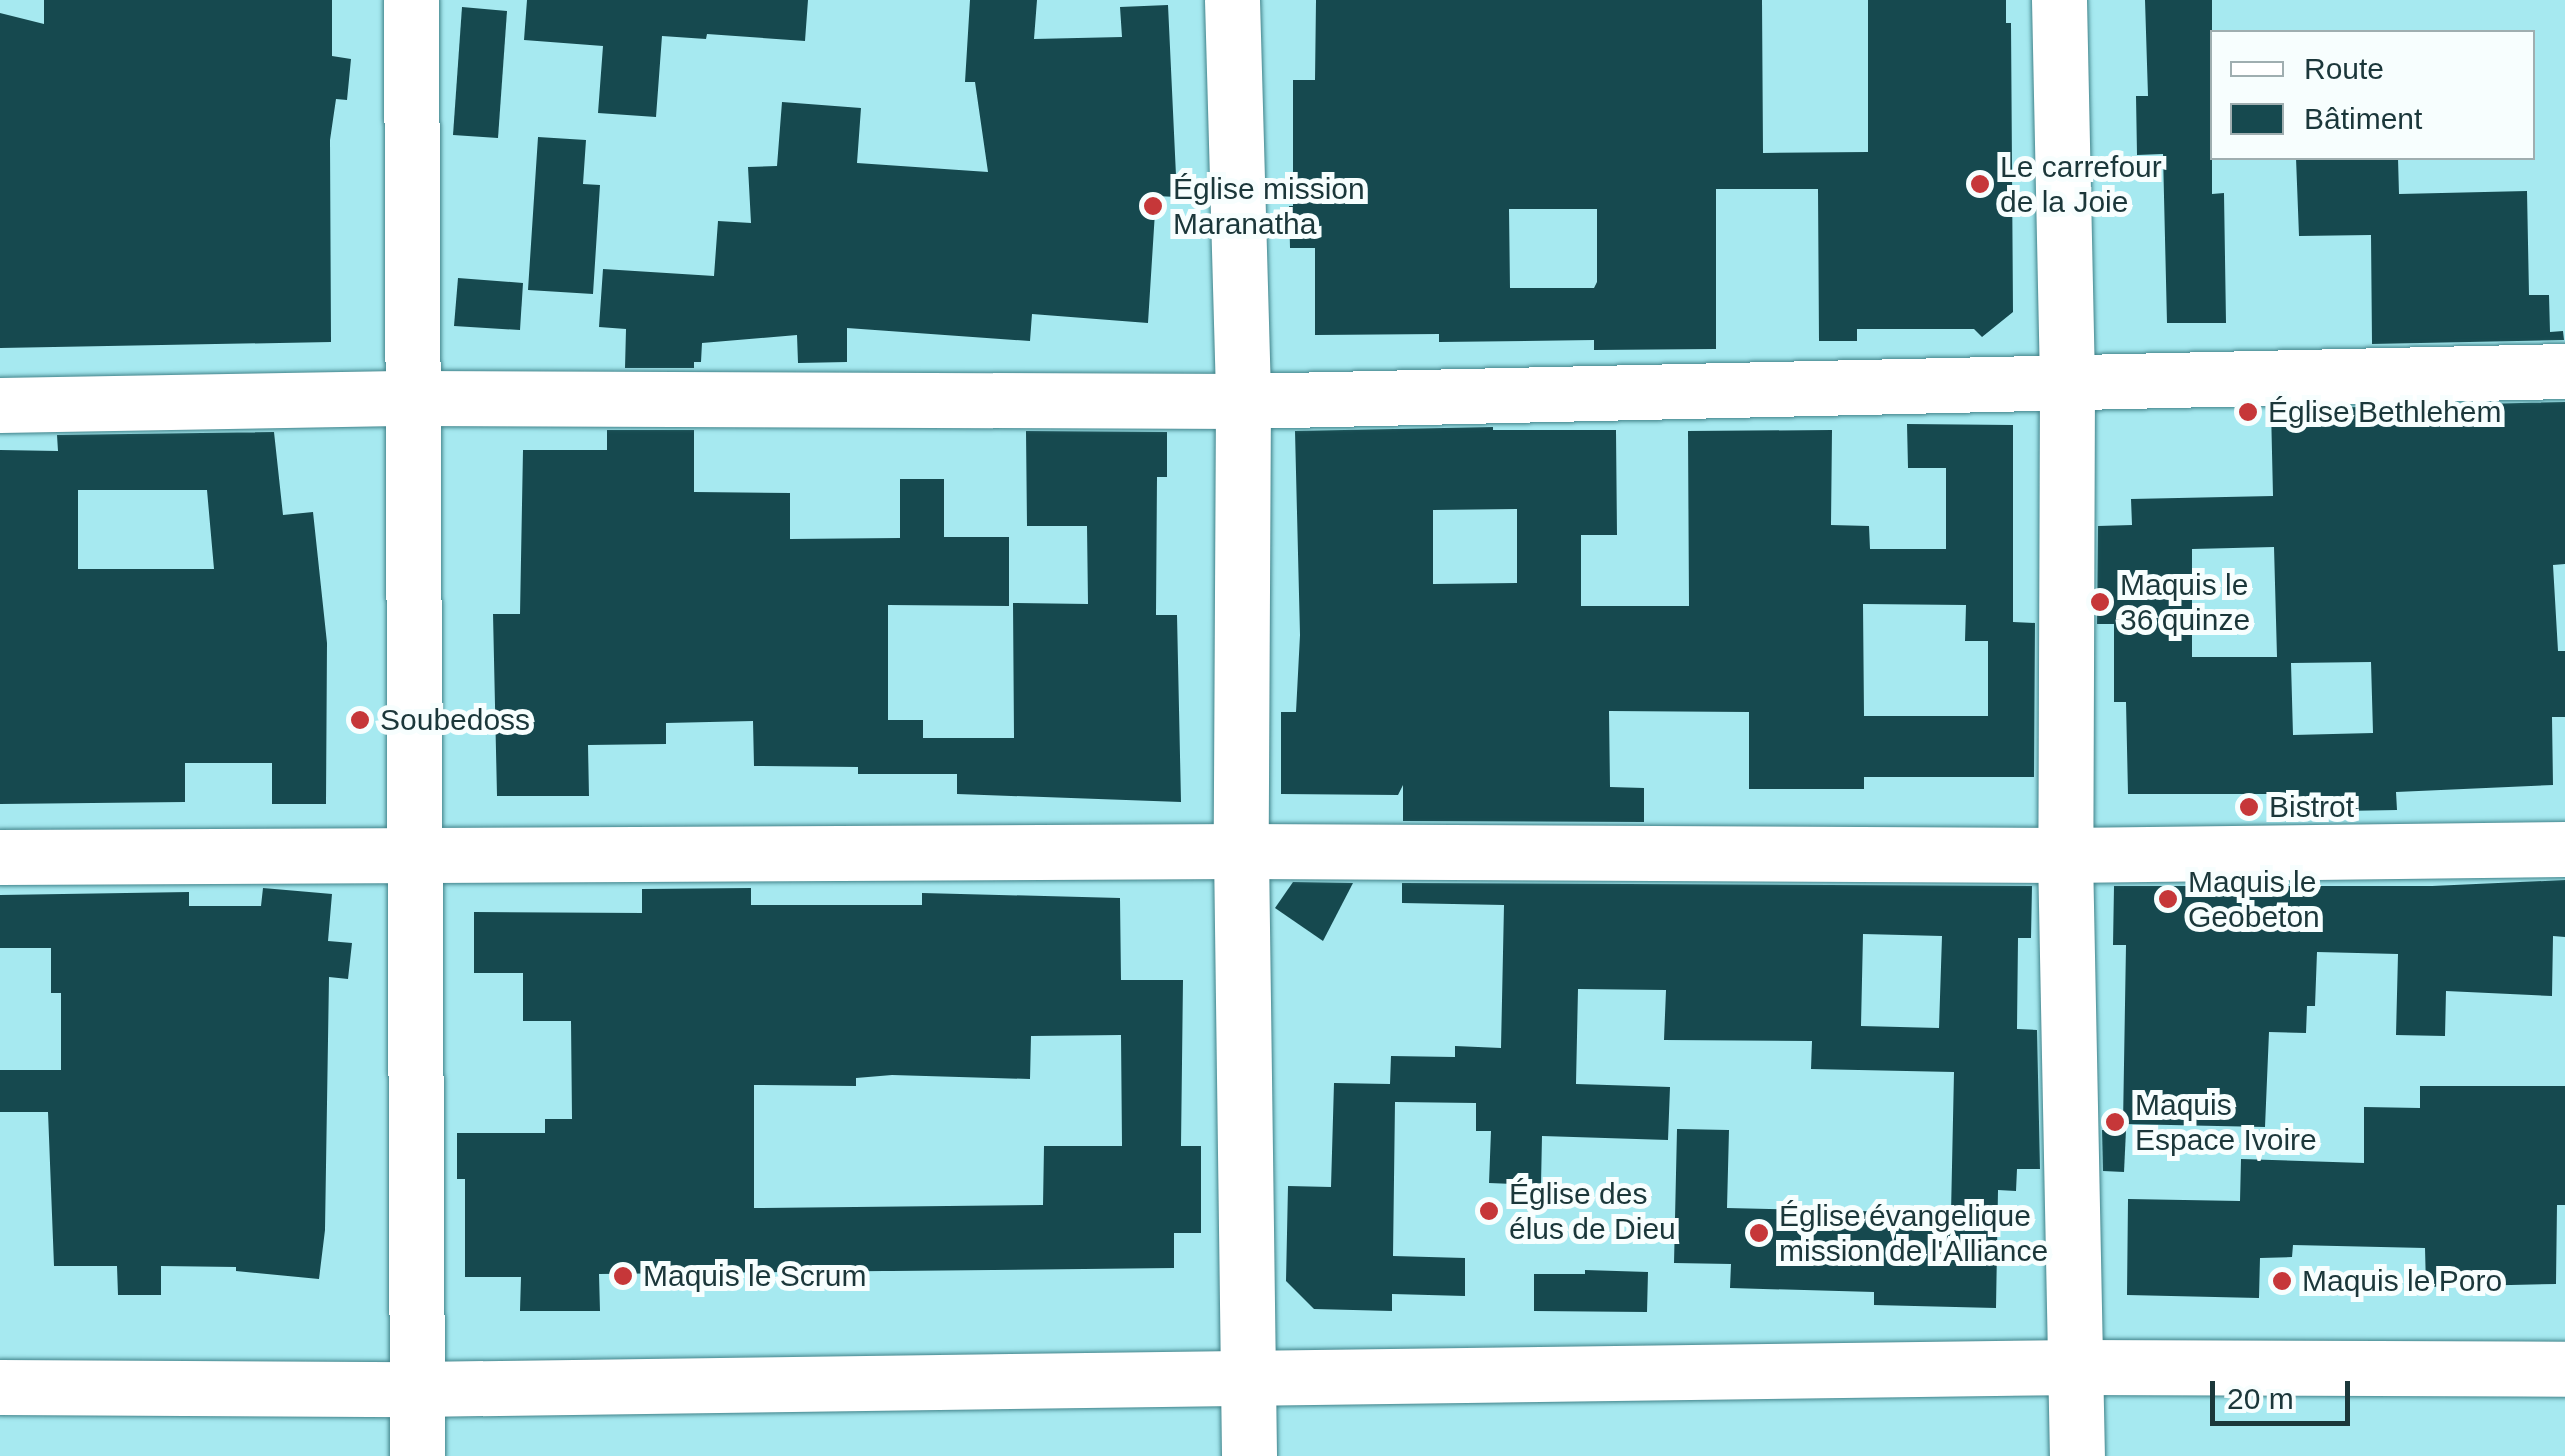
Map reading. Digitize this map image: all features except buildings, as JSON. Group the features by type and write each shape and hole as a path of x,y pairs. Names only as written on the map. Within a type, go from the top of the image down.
{"street":[{"path":"411,0 417,1456"},
{"path":"1232,0 1242,401 1241,851 1249,1456"},
{"path":"2058,0 2066,385 2065,856 2077,1456"},
{"path":"0,405 413,398 1242,401 2565,371"},
{"path":"0,857 1241,851 2065,856 2565,849"},
{"path":"0,1387 416,1388 2078,1367 2565,1369"}],"place":[{"name":"Le carrefour de la Joie","path":"1980,184"},
{"name":"Église mission Maranatha","path":"1153,206"},
{"name":"Église Bethlehem","path":"2248,412"},
{"name":"Maquis le 36 quinze","path":"2100,602"},
{"name":"Soubedoss","path":"360,720"},
{"name":"Bistrot","path":"2249,807"},
{"name":"Maquis le Geobeton","path":"2168,899"},
{"name":"Maquis Espace Ivoire","path":"2115,1122"},
{"name":"Église des élus de Dieu","path":"1489,1211"},
{"name":"Église évangelique mission de l'Alliance","path":"1759,1233"},
{"name":"Maquis le Scrum","path":"623,1276"},
{"name":"Maquis le Poro","path":"2282,1281"}]}
